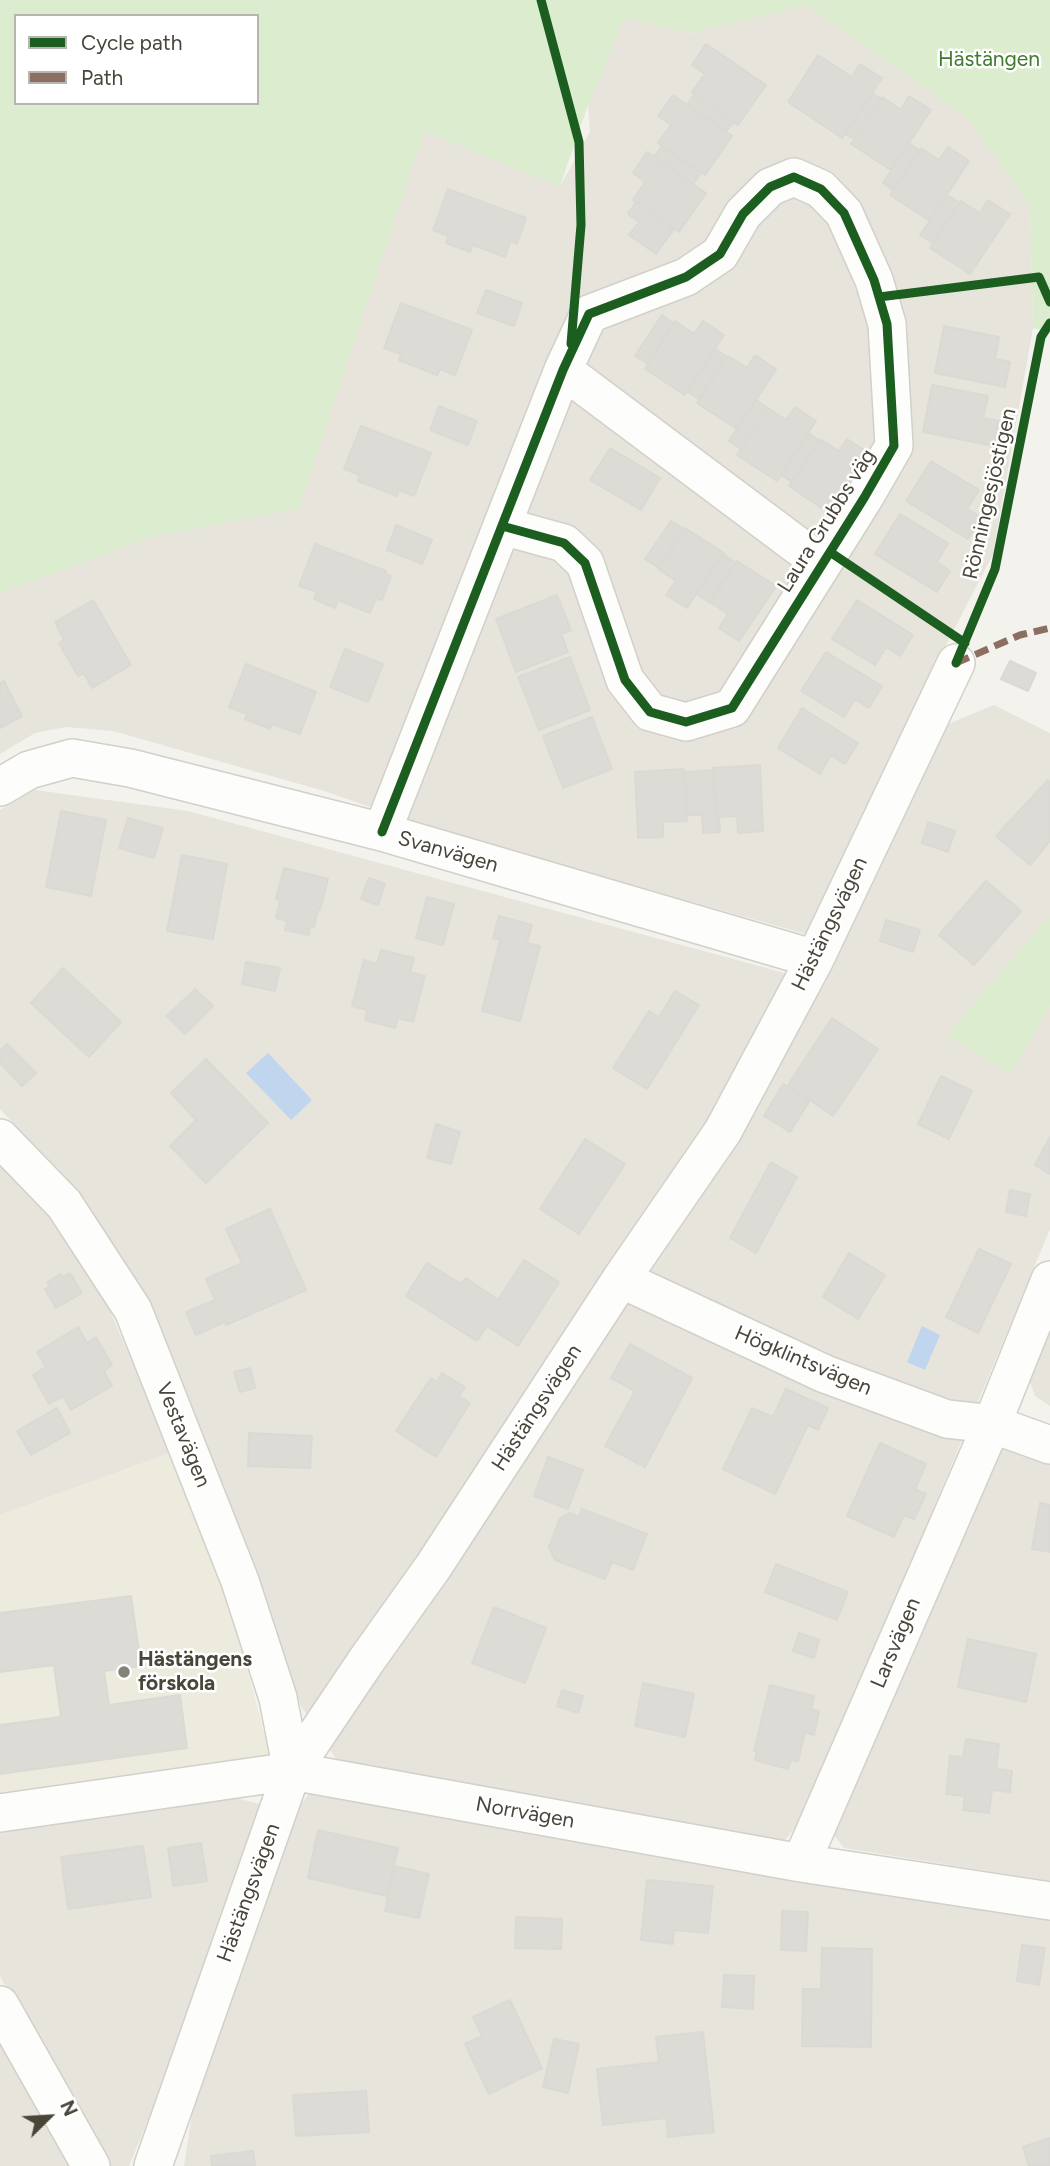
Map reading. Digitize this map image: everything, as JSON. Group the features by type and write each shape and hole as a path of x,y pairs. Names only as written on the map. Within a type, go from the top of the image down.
{"street":[{"name":"Laura Grubbs väg","path":"382,832 563,370 589,314 686,277 720,254 743,214 770,187 794,177 821,189 844,213 874,280 887,324 894,446 732,708 686,722 650,712 625,680 584,563 564,543 502,526"},
{"name":"Laura Grubbs väg","path":"563,370 822,564"},
{"name":"Hästängsvägen","path":"153,2166 292,1771 433,1567 621,1279 723,1130 815,959 956,663"},
{"name":"Svanvägen","path":"0,787 29,770 72,758 130,768 382,832 815,959"},
{"name":"Vestavägen","path":"0,1138 64,1204 133,1310 240,1581 278,1698 292,1771"},
{"name":"Högklintsvägen","path":"621,1279 825,1374 947,1419 992,1424 1050,1445"},
{"path":"992,1424 1050,1280"},
{"name":"Larsvägen","path":"801,1863 992,1424"},
{"name":"Norrvägen","path":"0,1813 292,1771 801,1863 1050,1901"},
{"path":"0,2005 91,2166"}],"shaded area":[{"path":"807,5 968,118 1030,206 1033,328 993,554 941,655 809,935 431,828 324,791 113,731 66,727 35,733 0,754 0,593 151,537 299,508 424,131 560,186 590,132 588,105 624,18 692,33"},
{"path":"994,705 1050,733 1050,916 1011,1073 1050,1006 1050,1229 806,1814 783,1843 340,1765 301,1706 260,1582 151,1307 52,1168 0,1109 0,810 35,790 188,811 824,986 941,727"},
{"path":"0,1160 56,1220 108,1307 173,1452 0,1515"},
{"path":"1050,1317 1050,1406 1035,1396 1027,1374"},
{"path":"1002,1438 1050,1447 1050,1881 844,1848 832,1833"},
{"name":"Hästängens förskola","path":"173,1452 226,1588 270,1755 0,1800 0,1515"},
{"path":"311,1791 1050,1916 1050,2166 184,2166 209,2005 265,1851"},
{"path":"236,1798 264,1805 271,1823 129,2166 99,2166 0,1976 0,1829"},
{"path":"0,2021 63,2154 70,2166 0,2166"}],"green space":[{"name":"Hästängen","path":"0,0 1050,0 1050,332 1033,328 1030,206 968,118 807,5 692,33 624,18 588,105 560,186 424,131 299,508 151,537 0,593"},
{"path":"1050,916 1050,1006 1011,1073 947,1035"}],"water":[{"path":"268,1053 312,1100 291,1120 246,1073"},
{"path":"922,1326 940,1335 925,1370 907,1362"}],"building":[{"path":"706,44 766,85 738,125 692,92 705,74 692,65"},
{"path":"818,55 852,77 860,64 882,78 842,138 788,102"},
{"path":"872,93 881,99 854,139 845,134"},
{"path":"694,94 734,122 726,132 687,105"},
{"path":"673,95 732,136 705,175 658,143 671,125 658,116"},
{"path":"909,96 931,110 891,170 851,144 882,97 901,110"},
{"path":"909,143 919,150 893,190 883,183"},
{"path":"662,146 701,173 693,184 654,157"},
{"path":"948,147 969,161 930,221 890,195 921,148 939,160"},
{"path":"647,152 706,193 679,232 633,200 645,182 633,173"},
{"path":"448,189 526,218 517,244 510,241 505,257 473,245 470,252 446,243 448,236 433,230"},
{"path":"947,195 960,203 933,243 920,235"},
{"path":"988,200 1010,214 970,274 930,248 961,201 980,213"},
{"path":"636,202 674,229 656,254 629,235 639,222 628,214"},
{"path":"486,290 522,303 514,326 477,313"},
{"path":"401,303 472,330 455,375 440,369 437,375 399,360 401,354 384,348"},
{"path":"662,315 674,324 648,364 635,356"},
{"path":"675,321 694,334 703,321 724,335 685,395 645,369"},
{"path":"944,326 999,337 995,359 1010,362 1005,387 935,373"},
{"path":"715,349 727,357 699,399 687,391"},
{"path":"755,355 776,369 737,429 697,403 728,356 747,368"},
{"path":"932,385 988,396 983,418 999,421 994,446 923,432"},
{"path":"756,400 768,408 741,449 729,441"},
{"path":"439,406 477,421 468,445 430,430"},
{"path":"795,407 816,421 777,481 737,455 768,408 786,420"},
{"path":"361,426 431,453 414,496 399,490 397,496 358,481 360,475 344,469"},
{"path":"809,433 819,441 792,482 781,475"},
{"path":"820,439 839,451 847,439 869,453 829,513 789,486"},
{"path":"610,448 660,478 641,510 590,480"},
{"path":"931,461 979,490 967,509 981,517 968,539 906,501"},
{"path":"900,514 948,543 937,562 950,571 937,592 875,554"},
{"path":"671,521 684,529 659,568 645,559"},
{"path":"396,525 432,540 422,564 387,550"},
{"path":"685,528 724,553 687,608 666,595 676,581 658,569"},
{"path":"315,544 386,571 386,574 391,576 382,600 376,598 370,613 338,600 335,608 314,599 317,592 299,586"},
{"path":"723,554 736,563 710,603 697,594"},
{"path":"737,561 776,586 739,641 719,628 728,614 710,602"},
{"path":"557,595 571,630 561,634 568,652 516,672 496,619"},
{"path":"93,600 131,665 92,688 84,673 78,676 59,643 64,640 55,622"},
{"path":"857,600 913,635 900,656 886,647 875,665 832,639"},
{"path":"345,649 383,664 368,702 330,687"},
{"path":"826,652 882,686 869,708 855,699 844,717 801,691"},
{"path":"570,657 590,710 539,730 518,677"},
{"path":"1010,661 1036,673 1028,691 1001,679"},
{"path":"246,664 316,692 300,734 272,724 270,729 245,719 247,714 229,707"},
{"path":"4,681 22,716 0,728 0,683"},
{"path":"802,708 858,743 845,764 831,755 820,774 778,748"},
{"path":"592,717 612,769 563,788 543,736"},
{"path":"760,765 763,831 738,833 737,816 716,817 713,768"},
{"path":"684,769 687,821 663,822 663,837 638,838 635,772"},
{"path":"714,770 716,817 719,817 720,832 703,833 702,815 687,815 685,772"},
{"path":"1048,780 1050,841 1030,865 996,836"},
{"path":"61,811 106,820 91,896 46,887"},
{"path":"128,818 163,828 154,858 119,848"},
{"path":"928,822 955,831 948,852 922,843"},
{"path":"182,855 227,864 213,939 167,931"},
{"path":"284,868 328,879 320,910 318,909 314,927 310,926 309,935 285,930 287,921 276,918 280,900 276,899"},
{"path":"369,878 385,884 378,905 361,899"},
{"path":"986,881 1021,911 974,965 939,935"},
{"path":"427,897 454,904 443,945 416,938"},
{"path":"499,916 532,925 527,943 540,946 520,1021 482,1011 500,940 493,938"},
{"path":"886,920 920,930 913,952 880,941"},
{"path":"381,950 414,958 410,972 425,976 413,1022 398,1018 395,1028 365,1020 367,1010 352,1006 364,960 377,964"},
{"path":"246,962 280,968 275,991 242,984"},
{"path":"63,968 121,1022 89,1057 31,1003"},
{"path":"195,989 213,1006 185,1034 167,1016"},
{"path":"675,991 699,1005 647,1089 613,1068 649,1011 659,1017"},
{"path":"832,1018 878,1049 833,1116 788,1085"},
{"path":"7,1044 36,1073 22,1086 0,1063 0,1051"},
{"path":"206,1059 268,1123 206,1183 170,1146 196,1120 171,1093"},
{"path":"941,1076 972,1091 949,1139 918,1124"},
{"path":"783,1084 810,1100 790,1132 764,1116"},
{"path":"436,1124 460,1132 451,1164 427,1158"},
{"path":"1050,1137 1050,1174 1035,1165"},
{"path":"585,1139 625,1164 579,1234 540,1209"},
{"path":"771,1162 797,1177 756,1253 730,1238"},
{"path":"1010,1190 1030,1194 1026,1216 1006,1212"},
{"path":"270,1209 306,1290 226,1325 225,1322 196,1335 186,1312 215,1300 206,1279 242,1263 226,1229"},
{"path":"979,1249 1011,1264 978,1333 946,1317"},
{"path":"849,1253 885,1275 858,1319 823,1297"},
{"path":"524,1260 559,1282 518,1346 487,1326 477,1341 406,1296 427,1263 461,1284 466,1278 498,1300"},
{"path":"70,1273 82,1293 56,1308 45,1289 50,1286 47,1282 61,1274 63,1277"},
{"path":"78,1327 87,1343 96,1337 112,1365 104,1371 112,1386 71,1410 63,1396 49,1404 33,1375 46,1367 37,1352"},
{"path":"630,1344 692,1378 645,1467 605,1446 635,1391 611,1378"},
{"path":"250,1368 255,1388 240,1392 234,1372"},
{"path":"442,1373 465,1387 459,1396 470,1403 436,1457 396,1431 431,1378 436,1382"},
{"path":"786,1389 828,1408 818,1430 808,1425 775,1494 723,1469 752,1408 773,1417"},
{"path":"57,1408 70,1433 31,1455 17,1431"},
{"path":"249,1433 312,1436 310,1468 248,1466"},
{"path":"880,1443 926,1464 915,1489 926,1494 914,1519 904,1515 894,1537 847,1516"},
{"path":"548,1457 583,1470 568,1509 534,1496"},
{"path":"1040,1503 1050,1505 1050,1552 1032,1549"},
{"path":"582,1509 647,1534 633,1570 612,1562 605,1579 555,1560 549,1547 560,1518 569,1513 579,1517"},
{"path":"776,1564 848,1592 837,1620 765,1592"},
{"path":"131,1596 141,1666 104,1671 109,1705 180,1695 187,1748 0,1774 0,1725 61,1717 54,1665 0,1672 0,1613"},
{"path":"494,1607 546,1628 525,1683 472,1663"},
{"path":"799,1633 819,1640 814,1658 793,1651"},
{"path":"968,1639 1036,1654 1026,1702 958,1687"},
{"path":"643,1683 694,1694 685,1737 635,1726"},
{"path":"770,1685 814,1696 811,1709 819,1711 814,1735 805,1732 798,1761 791,1760 788,1769 755,1760 757,1751 754,1751"},
{"path":"562,1690 583,1696 578,1713 557,1706"},
{"path":"966,1739 999,1744 996,1769 1012,1771 1010,1792 992,1790 989,1813 963,1810 965,1796 946,1794 950,1756 963,1757"},
{"path":"318,1830 398,1848 387,1896 308,1878"},
{"path":"201,1843 207,1881 173,1886 168,1848"},
{"path":"143,1846 151,1897 68,1909 61,1857"},
{"path":"394,1866 429,1874 419,1918 385,1911"},
{"path":"647,1880 713,1886 708,1933 674,1930 673,1944 641,1940"},
{"path":"782,1911 808,1912 806,1951 781,1950"},
{"path":"516,1917 562,1919 561,1949 515,1948"},
{"path":"1022,1945 1045,1948 1039,1985 1017,1981"},
{"path":"822,1948 872,1949 871,2047 802,2046 803,1989 821,1989"},
{"path":"724,1975 754,1976 753,2009 722,2007"},
{"path":"510,2000 542,2068 489,2094 465,2044 482,2036 473,2017"},
{"path":"703,2032 714,2132 668,2137 666,2118 603,2125 597,2069 659,2062 656,2037"},
{"path":"554,2039 579,2044 568,2093 543,2087"},
{"path":"366,2091 369,2132 296,2136 293,2095"},
{"path":"1050,2138 1050,2166 1029,2166 1023,2147"},
{"path":"253,2151 255,2166 212,2166 211,2156"}],"marked path":[{"path":"956,663 1020,635 1050,628"}],"cycle path":[{"path":"541,0 579,142 581,225 571,344"},
{"path":"382,832 563,370 589,314 686,277 720,254 743,214 770,187 794,177 821,189 844,213 874,280 887,324 894,446 732,708 686,722 650,712 625,680 585,563 564,543 502,526"},
{"path":"879,297 1039,277 1050,302"},
{"name":"Rönningesjöstigen","path":"956,663 995,569 1041,337 1050,323"},
{"path":"830,552 965,643"}],"place":[{"name":"Hästängens förskola","path":"124,1672"}]}
